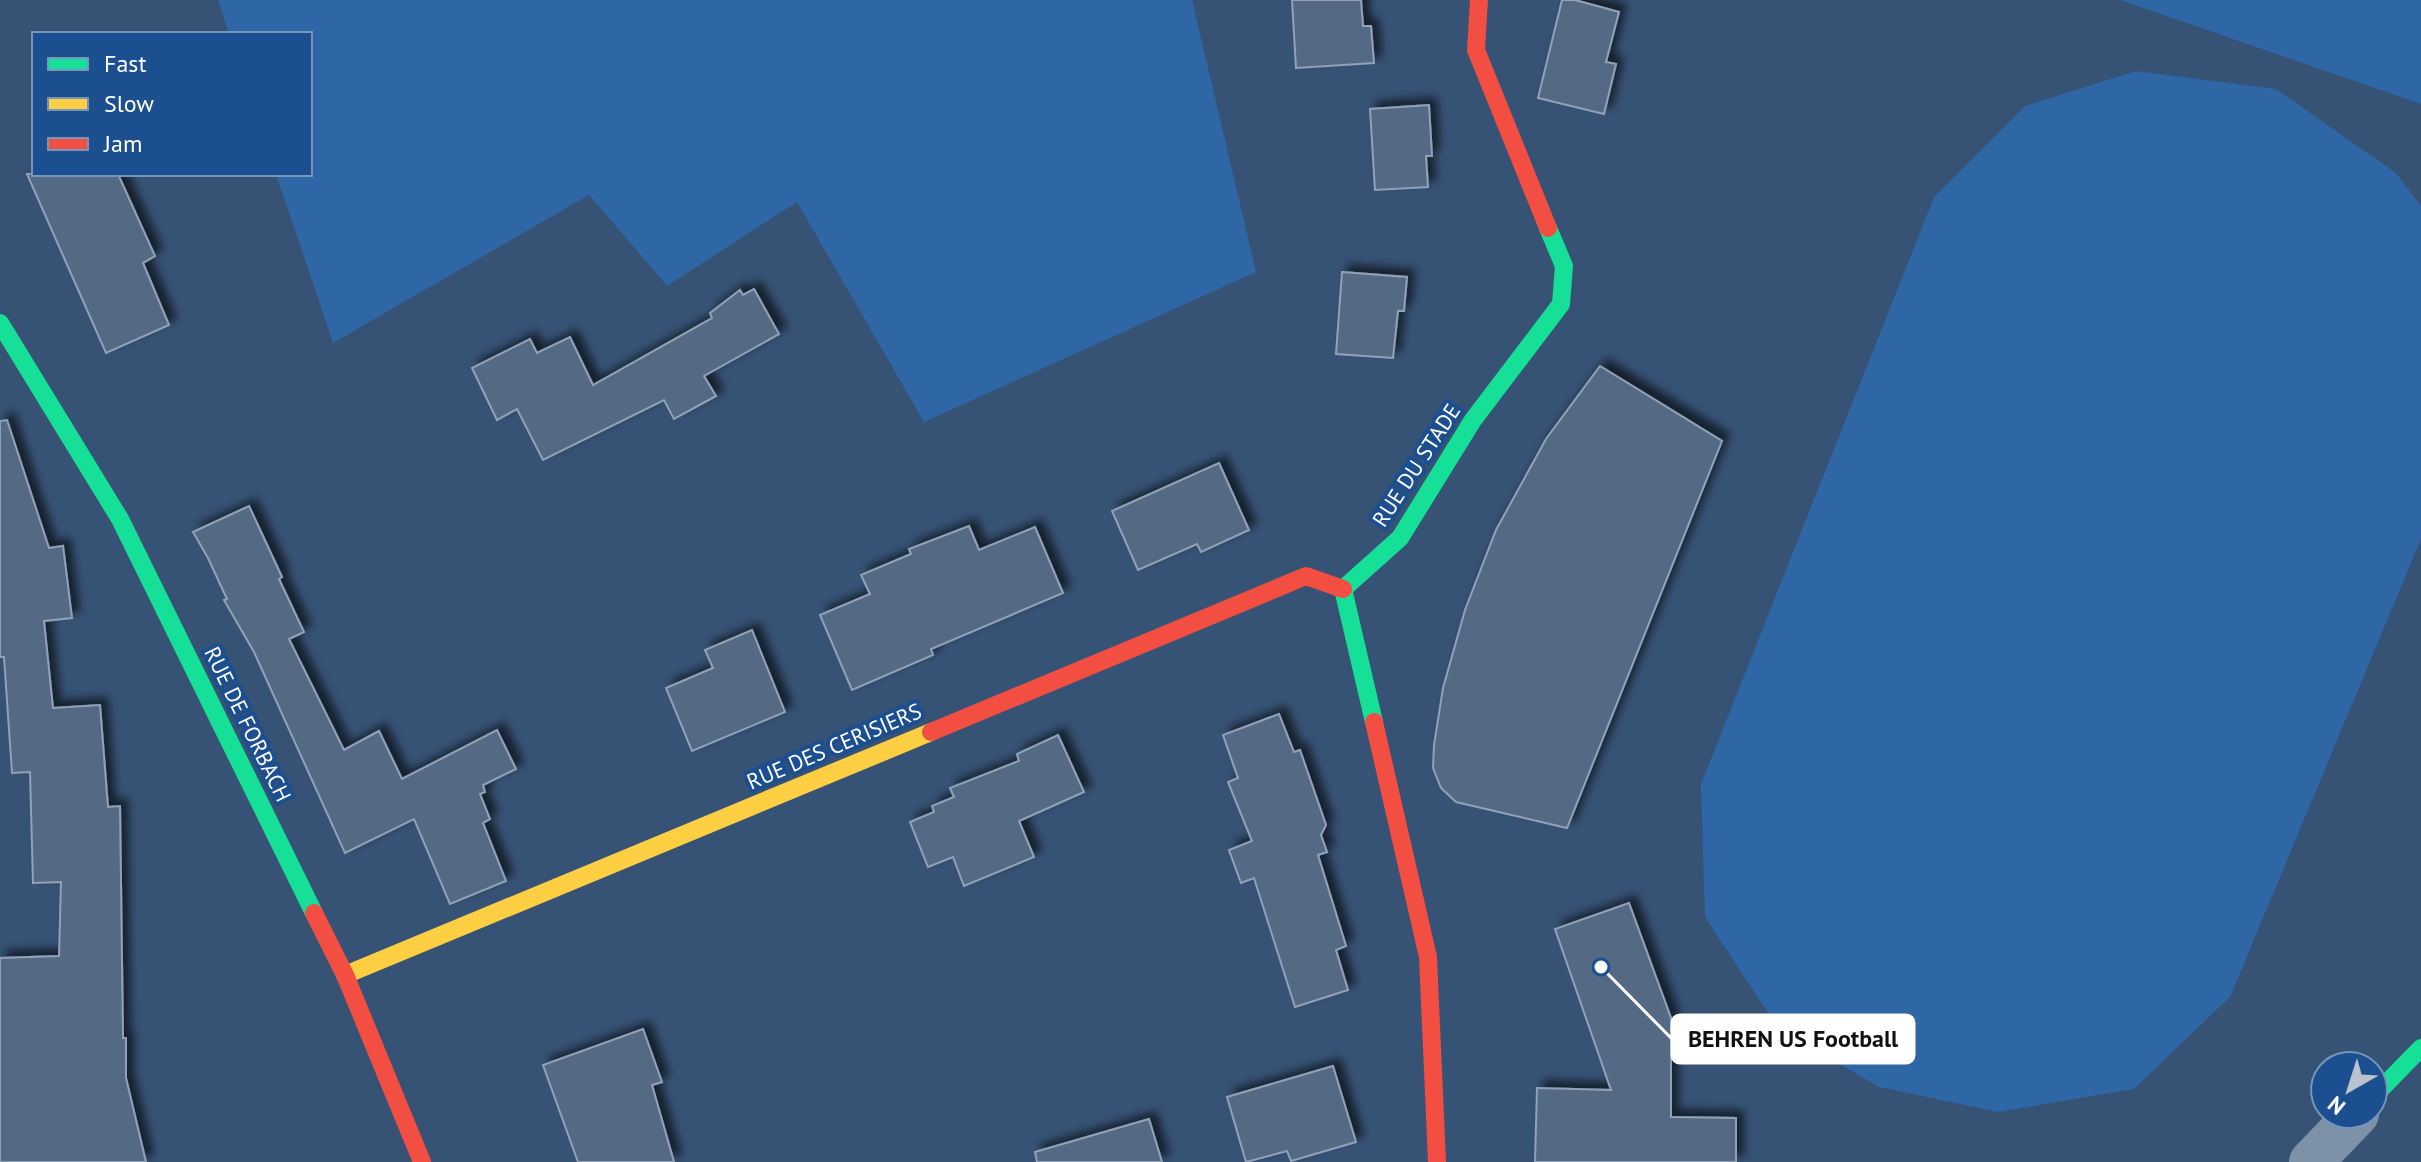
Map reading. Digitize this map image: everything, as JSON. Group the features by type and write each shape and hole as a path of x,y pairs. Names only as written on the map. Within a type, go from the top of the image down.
{"street":[{"name":"RUE DU STADE","path":"1343,589 1400,538 1473,420 1561,304 1564,266 1476,50 1479,0"},
{"name":"RUE DE FORBACH","path":"0,323 120,519 345,975 422,1162"},
{"name":"RUE DES CERISIERS","path":"345,975 1306,576 1343,589"},
{"path":"1343,589 1428,957 1437,1162"},
{"path":"2389,1081 2421,1048"},
{"path":"2311,1162 2342,1130"}],"shaded area":[{"path":"218,0 1192,0 1256,272 924,422 797,202 667,286 589,195 333,343 277,176 312,176 312,32 228,32"},
{"path":"2120,0 2421,0 2421,104"},
{"path":"2136,71 2276,89 2396,173 2421,206 2421,539 2230,997 2134,1089 1998,1112 1879,1087 1778,1028 1705,917 1701,784 1934,197 2025,106"}],"building":[{"path":"1292,0 1361,0 1363,26 1371,26 1374,63 1296,68"},
{"path":"1562,0 1575,0 1619,12 1606,62 1616,64 1604,114 1538,98"},
{"path":"1429,105 1432,156 1426,156 1428,187 1375,190 1370,109"},
{"path":"27,174 119,176 155,256 143,263 169,325 106,353"},
{"path":"1342,272 1407,277 1404,311 1398,311 1393,358 1336,354"},
{"path":"754,289 779,334 704,376 716,396 674,419 664,400 543,460 517,409 497,420 472,368 530,339 537,353 570,337 593,385 712,318 710,313 740,290 743,295"},
{"path":"1600,366 1722,441 1567,828 1456,802 1441,788 1433,768 1434,745 1443,688 1465,610 1496,530 1546,439"},
{"path":"7,420 49,548 63,546 72,618 44,621 53,708 100,705 108,807 120,806 123,1038 126,1038 126,1078 146,1162 0,1162 0,958 59,956 61,882 33,883 30,772 12,773 4,657 0,657 0,421"},
{"path":"1219,463 1249,530 1201,552 1197,544 1138,570 1112,511"},
{"path":"249,506 304,632 289,639 344,750 379,731 402,779 497,730 516,769 483,785 485,792 480,794 490,819 483,823 506,881 450,904 414,819 345,853 254,652 224,600 227,599 193,532"},
{"path":"969,526 979,550 1035,527 1063,593 931,649 933,655 852,690 820,615 870,594 861,575 911,554 909,549"},
{"path":"752,630 785,712 692,751 666,688 713,668 705,650"},
{"path":"1279,714 1294,752 1300,750 1326,825 1321,835 1327,852 1318,855 1346,946 1336,950 1348,990 1295,1007 1254,878 1241,883 1229,850 1252,841 1228,782 1238,778 1223,735"},
{"path":"1058,735 1084,792 1019,821 1034,857 964,886 953,857 928,867 910,822 934,812 932,806 954,797 950,788 1019,761 1017,754"},
{"path":"1629,903 1671,1018 1671,1117 1736,1118 1736,1162 1535,1162 1537,1088 1611,1090 1555,929"},
{"path":"643,1029 662,1082 652,1085 674,1162 578,1162 543,1065"},
{"path":"1333,1066 1356,1142 1291,1161 1287,1151 1246,1162 1227,1097"},
{"path":"1149,1119 1162,1162 1037,1162 1035,1152"}],"traffic: fast":[{"path":"1374,722 1343,589 1400,538 1473,420 1561,304 1564,266 1548,228"},
{"path":"0,323 120,519 314,913"},
{"path":"2389,1081 2421,1048"}],"traffic: slow":[{"path":"345,975 931,732"}],"traffic: jam":[{"path":"1479,0 1476,50 1548,228"},
{"path":"931,732 1306,576 1343,589"},
{"path":"1374,722 1428,957 1437,1162"},
{"path":"314,913 345,975 422,1162"}],"place":[{"name":"BEHREN US Football","path":"1601,967"}]}
